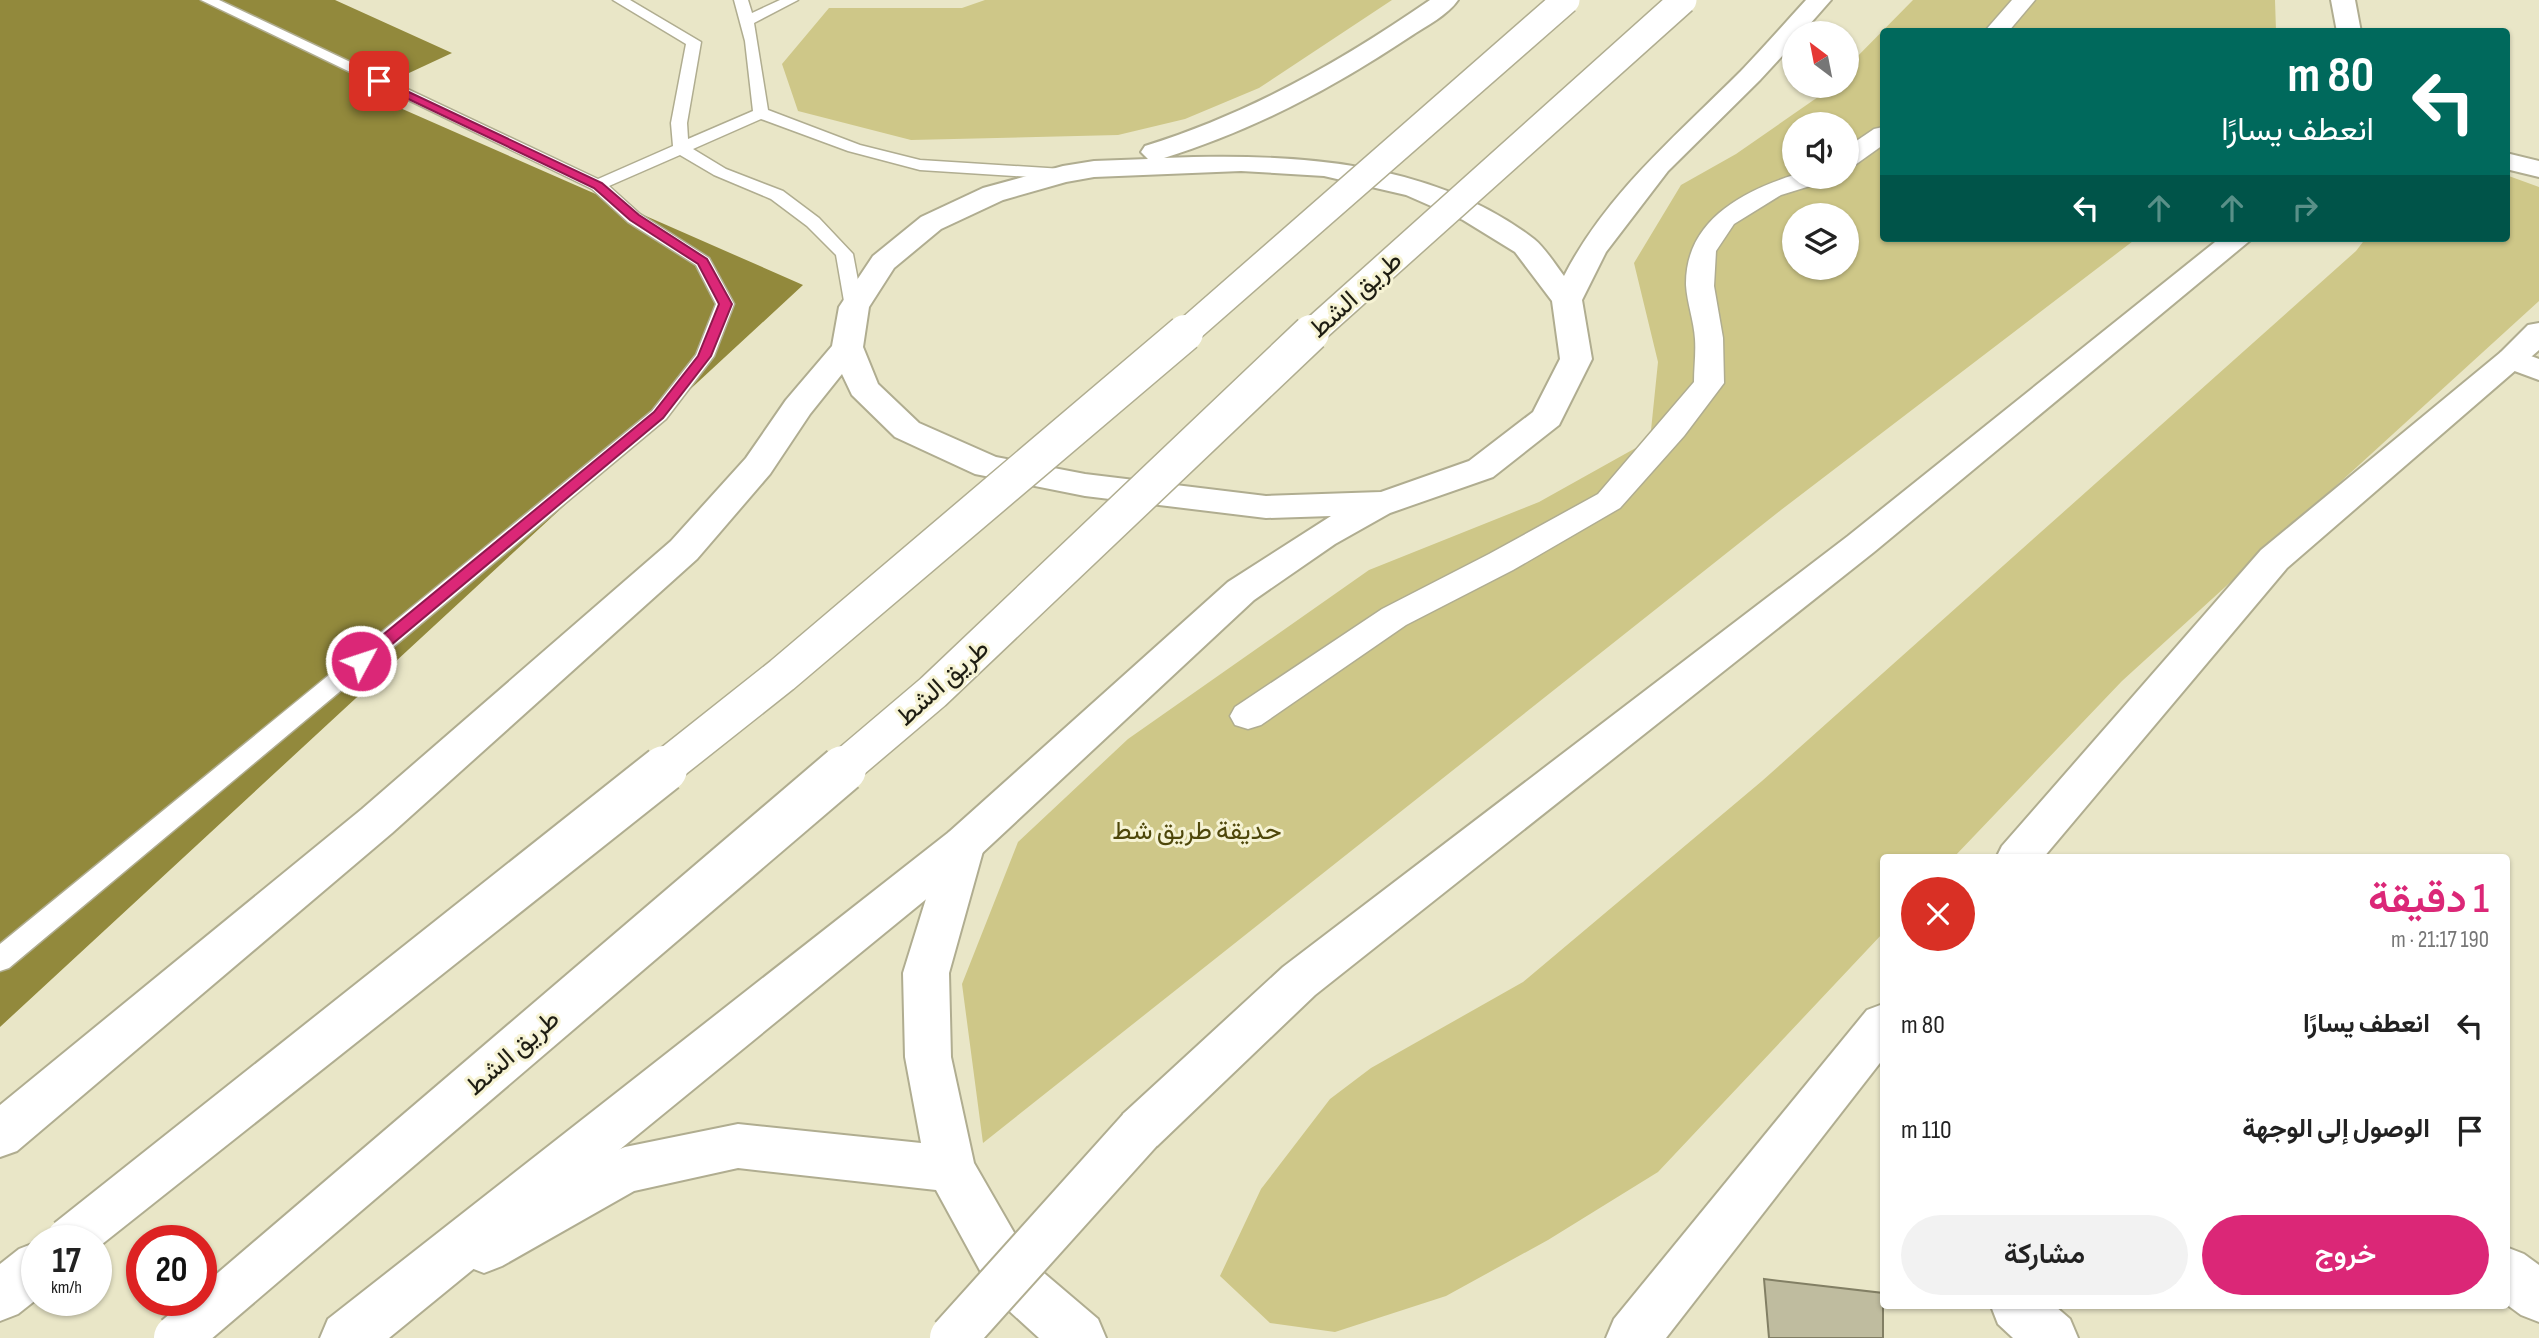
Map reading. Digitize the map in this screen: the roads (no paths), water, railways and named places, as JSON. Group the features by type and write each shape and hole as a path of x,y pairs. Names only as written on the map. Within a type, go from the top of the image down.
{"main road":[{"path":"0,1135 377,821 684,550 758,466 798,407 846,346 854,307 883,262 931,223 993,194 1195,141 1266,112 1317,86 1446,0"},
{"path":"89,1225 782,675 1221,302 1566,0"},
{"name":"طريق الشط","path":"177,1338 933,692 1309,335 1683,0"},
{"path":"1567,300 1592,250 1658,165 1751,75 1819,0"},
{"path":"2343,0 2348,28"},
{"path":"2510,162 2539,169"},
{"path":"347,1338 964,844 1241,591 1322,537 1384,503 1481,469 1547,418 1576,359 1567,300 1524,246 1473,214 1415,189 1310,167 1241,163 1094,169"},
{"path":"953,1338 1140,1130 1299,981 1861,544 2084,360 2233,242"},
{"path":"2020,854 2274,559 2526,365 2539,332"},
{"path":"846,346 863,388 907,430 988,466 1085,485 1266,507 1384,503"},
{"path":"964,844 926,973 928,1057 951,1169 1013,1280 1079,1338"},
{"path":"1633,1338 1880,1028"},
{"path":"407,1292 625,1170 738,1146 951,1169"},
{"path":"2510,1275 2539,1297"},
{"path":"0,1296 21,1280"},
{"path":"2020,1309 2051,1338"}],"street":[{"path":"1999,28 2024,0"},
{"path":"1859,151 1880,136"},
{"path":"1248,716 1394,617 1501,562 1609,501 1673,429 1709,383 1709,338 1700,286 1703,251 1725,219 1772,190 1782,187"}],"lane":[{"path":"0,960 659,415 705,356 725,304 703,262 635,218 598,185 208,0"},
{"path":"620,0 694,42 679,123 681,148"},
{"path":"741,0 747,21 761,113"},
{"path":"747,21 791,0"},
{"path":"598,185 761,113 854,148 920,165 1063,174"},
{"path":"681,148 720,172 777,195 813,222 844,254 854,307"}],"park label":[{"name":"حديقة طريق شط","path":"1197,830"}]}
